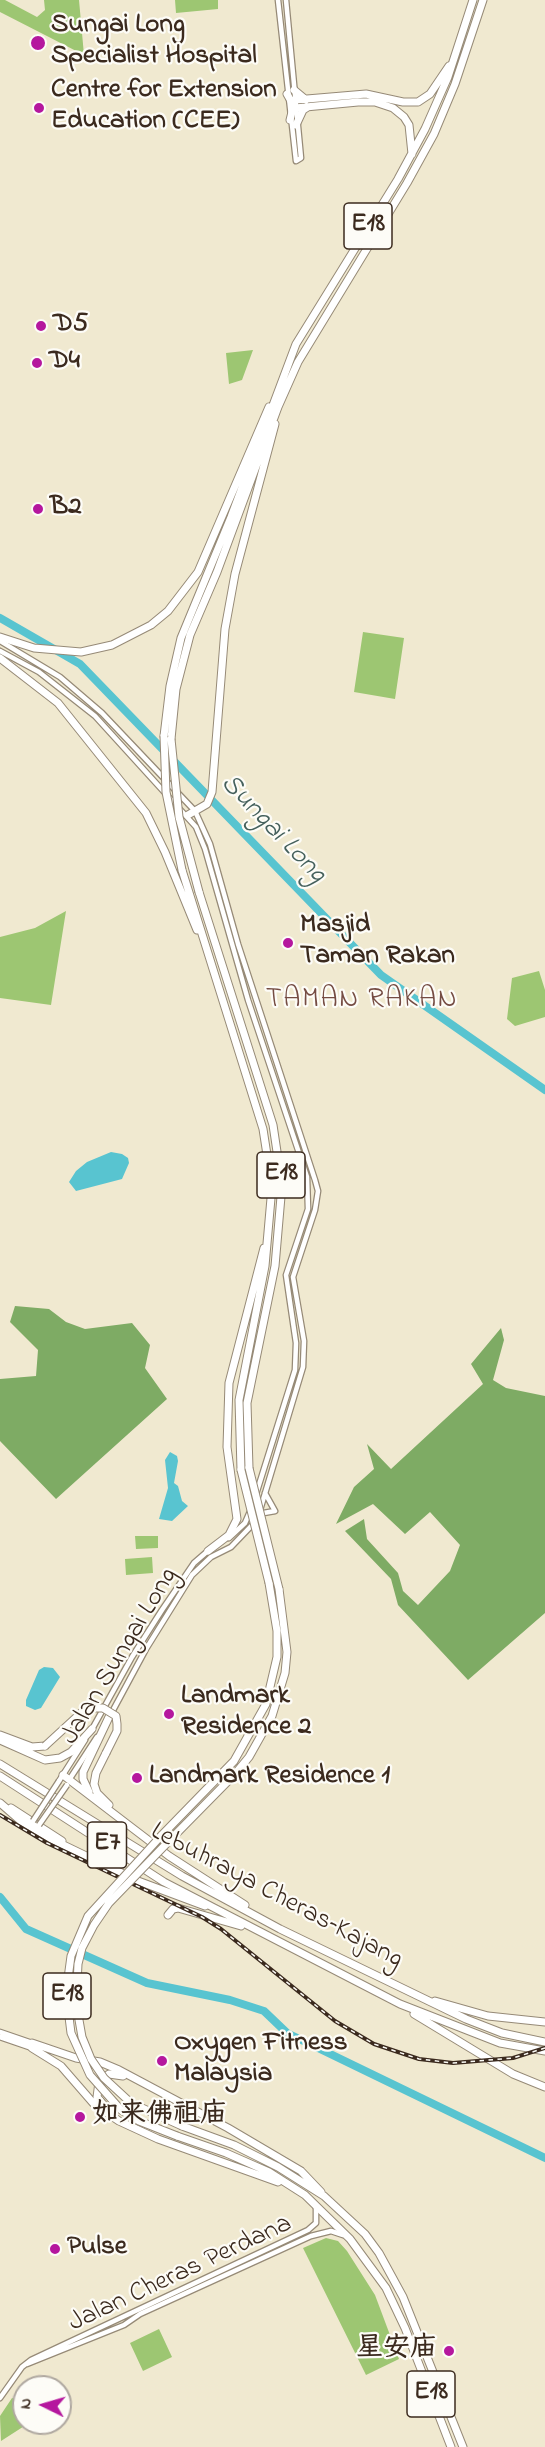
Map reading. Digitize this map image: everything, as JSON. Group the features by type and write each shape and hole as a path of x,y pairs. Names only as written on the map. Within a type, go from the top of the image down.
{"highway":[{"name":"E18","path":"451,2447 390,2295 381,2278 350,2239 316,2204 249,2162 139,2121 122,2110 90,2075 71,2033 66,1993 71,1956 88,1916 234,1761 266,1704 277,1658 277,1630 270,1583 240,1470 238,1400 265,1266 272,1215 272,1187 263,1129 182,870 166,792 170,686 181,638 231,517 296,344 412,154 455,56 473,0"},
{"name":"E18","path":"463,2447 403,2297 391,2273 365,2234 324,2196 258,2156 131,2103 104,2078 91,2059 82,2037 76,2003 78,1964 82,1948 93,1924 109,1903 242,1766 272,1716 285,1673 287,1652 279,1588 249,1468 247,1402 275,1266 282,1210 282,1178 276,1140 264,1095 199,892 179,817 167,738 176,689 190,635 217,572 278,407 298,362 407,183 434,134 455,84 483,0"},
{"path":"294,105 366,94 403,102 418,102 430,94 455,56"},
{"path":"290,92 307,103 375,102 393,108 404,117 409,125 412,154"},
{"path":"290,92 294,105 293,122"},
{"path":"293,122 307,103"},
{"path":"0,639 54,651 81,652 112,645 132,637 151,625 183,593 198,572 262,416 277,394"},
{"path":"191,813 207,804 213,792 225,629 235,574 272,439 278,407"},
{"path":"0,658 58,703 146,813 157,833 207,951"},
{"path":"208,1551 229,1534 237,1519 226,1447 229,1383 272,1215"},
{"path":"0,1735 32,1747 45,1746 82,1712 91,1708 103,1708 116,1716 117,1731 96,1773 94,1784 98,1793 137,1832"},
{"path":"95,1798 86,1788 83,1772 109,1717"},
{"path":"0,1740 45,1760 60,1758 71,1752 92,1729"},
{"name":"Lebuhraya Cheras–Kajang","path":"0,1764 182,1876 317,1947 466,2019 502,2033 543,2042"},
{"name":"Lebuhraya Cheras–Kajang","path":"0,1776 164,1882 400,2004 472,2034 541,2051"},
{"path":"65,1780 95,1798 137,1832 207,1881 317,1947"},
{"path":"0,1802 21,1821 74,1850 172,1896 216,1910"},
{"path":"0,1802 36,1823 74,1850"},
{"path":"168,1915 173,1909 178,1908 251,1928"},
{"path":"426,2000 488,2016 545,2022"},
{"path":"400,2004 513,2074 545,2087"},
{"path":"32,2046 100,2062 218,2123 301,2171 324,2196"},
{"path":"32,2046 62,2066 94,2104 119,2121 158,2139 292,2187"},
{"path":"119,2121 100,2102 96,2089 99,2082 109,2074 131,2079"}],"street":[{"path":"278,0 296,161 300,158 293,122"},
{"path":"286,0 290,92"},
{"name":"Jalan Sungai Long","path":"0,639 60,677 102,713 191,813 210,844 238,944 318,1191 315,1210 293,1277 304,1341 303,1367 258,1514 244,1536 231,1547 211,1557 192,1575 146,1649 109,1717 36,1823"},
{"name":"Jalan Sungai Long","path":"0,651 39,672 95,716 191,813 205,849 248,1000 309,1190 308,1209 286,1275 296,1343 295,1370 255,1499 245,1522 223,1543 208,1551 194,1563 162,1610 132,1657 65,1780"},
{"path":"258,1514 275,1511 265,1493"},
{"path":"0,2032 32,2046"},
{"path":"0,2037 32,2046"},
{"name":"Jalan Cheras Perdana","path":"0,2398 27,2364 128,2313 308,2230 318,2219 316,2204"},
{"name":"Jalan Cheras Perdana","path":"27,2364 124,2325 140,2314 311,2236 331,2231 350,2239"}],"green space":[{"path":"0,0 5,0 37,17 45,10 44,0 79,0 84,55 0,12"},
{"path":"175,0 218,0 218,9 176,13"},
{"path":"253,350 242,380 229,384 226,353"},
{"path":"363,632 404,638 395,699 354,692"},
{"path":"66,911 51,1005 0,998 0,937 35,928"},
{"path":"539,971 545,990 545,1017 515,1026 507,1019 512,978"},
{"path":"15,1306 49,1309 66,1322 85,1329 132,1323 150,1345 145,1368 167,1399 56,1499 0,1441 0,1379 36,1376 38,1350 10,1322"},
{"path":"501,1328 504,1340 493,1380 506,1388 545,1396 545,1613 468,1680 398,1605 391,1579 345,1531 364,1519 367,1539 398,1573 403,1591 418,1605 450,1571 460,1545 430,1512 405,1534 373,1504 336,1524 354,1487 374,1469 367,1444 391,1469 483,1384 471,1364"},
{"path":"135,1536 158,1536 158,1548 136,1549"},
{"path":"152,1557 153,1573 126,1575 125,1559"},
{"path":"326,2238 338,2241 347,2251 375,2295 399,2359 366,2375 303,2248"},
{"path":"159,2329 172,2357 143,2371 130,2343"},
{"path":"12,2398 12,2434 1,2441 0,2416"}],"water":[{"path":"111,1152 128,1158 129,1163 122,1179 76,1191 69,1182 76,1171 87,1162"},
{"path":"170,1452 177,1456 178,1461 174,1483 178,1486 182,1501 188,1506 172,1521 159,1519 168,1488 165,1460"},
{"path":"44,1667 53,1668 60,1677 41,1708 35,1710 26,1706 26,1700 39,1670"}],"waterway":[{"name":"Sungai Long","path":"0,618 80,664 381,975 545,1090"},
{"path":"0,1897 26,1929 147,1983 230,2000 264,2011 287,2033 545,2158"}],"railway":[{"path":"0,1815 47,1843 202,1917 221,1929 335,2021 374,2044 419,2059 453,2063 513,2058 545,2048"}],"place":[{"name":"Sungai Long Specialist Hospital","path":"38,43"},
{"name":"Centre for Extension Education (CEE)","path":"39,108"},
{"name":"D5","path":"41,326"},
{"name":"D4","path":"37,363"},
{"name":"B2","path":"38,509"},
{"name":"Masjid Taman Rakan","path":"288,943"},
{"name":"Landmark Residence 2","path":"169,1714"},
{"name":"Landmark Residence 1","path":"137,1778"},
{"name":"Oxygen Fitness Malaysia","path":"162,2061"},
{"name":"如来佛祖庙","path":"80,2117"},
{"name":"Pulse","path":"55,2249"},
{"name":"星安庙","path":"449,2351"}],"district":[{"name":"TAMAN RAKAN","path":"362,1001"}]}
